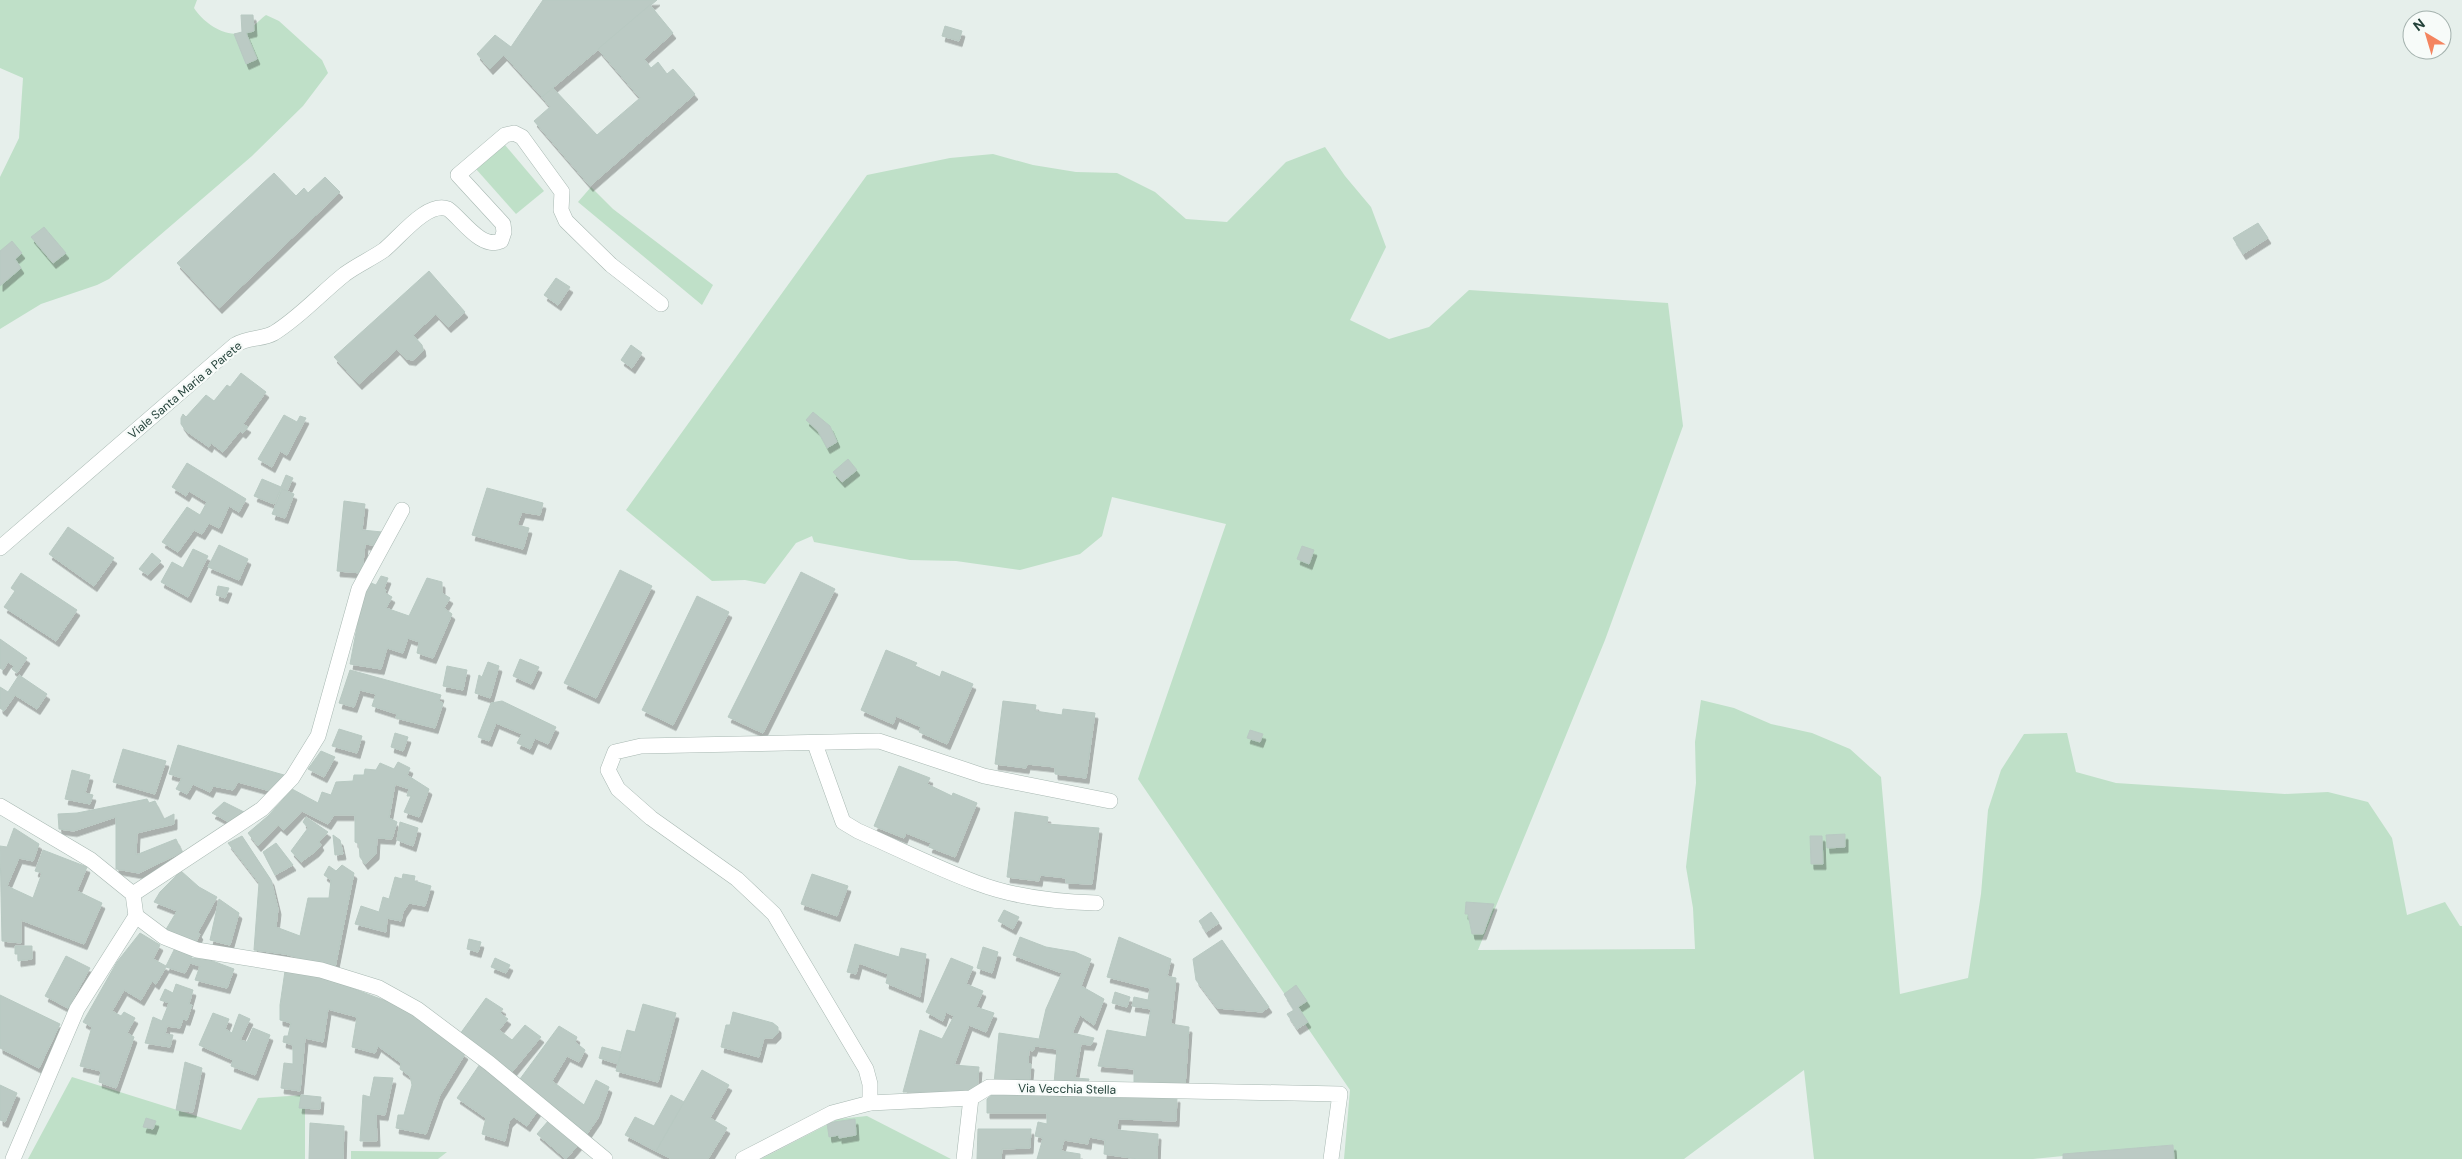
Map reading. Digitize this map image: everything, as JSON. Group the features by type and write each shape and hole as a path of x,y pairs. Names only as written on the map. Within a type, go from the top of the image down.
{"street":[{"name":"Viale Santa Maria a Parete","path":"0,548 235,345 247,338 267,336 280,329 346,273 384,250 428,212 442,206 448,209 482,240 491,243 501,241 504,232 503,224 458,175 505,135 514,133 522,137 556,181 562,192 561,210 566,221 611,265 661,304"},
{"path":"133,894 262,809 292,778 318,736 360,589 402,510"},
{"path":"870,1103 870,1084 866,1069 774,914 737,879 651,818 618,789 608,770 615,752 641,746 815,744 879,741 984,776 1110,801"},
{"path":"815,744 843,822 858,831 978,883 1014,893 1063,902 1096,903"},
{"path":"0,806 91,860 133,894 136,916 77,1009 13,1159"},
{"path":"136,916 164,938 197,950 320,970 379,988 417,1009 489,1063 605,1159"},
{"name":"Via Vecchia Stella","path":"744,1159 832,1113 870,1103 971,1098 989,1087 1340,1094 1330,1159"},
{"path":"964,1159 971,1098"}],"green space":[{"path":"0,0 197,0 194,8 203,19 215,28 237,34 247,31 266,15 279,21 322,60 328,73 303,106 252,156 109,279 41,304 0,329 0,177 19,138 23,78 0,68"},
{"path":"505,145 544,191 516,214 476,169"},
{"path":"1325,147 1345,176 1371,207 1386,247 1350,320 1389,339 1429,327 1469,290 1668,303 1683,426 1605,640 1478,950 1695,949 1693,908 1686,867 1696,783 1695,742 1701,700 1734,708 1771,724 1812,733 1850,749 1881,777 1900,994 1968,978 1981,894 1988,810 2001,770 2024,734 2067,733 2076,772 2116,783 2285,794 2328,792 2368,802 2392,838 2407,915 2445,902 2460,926 2462,926 2462,1159 2174,1159 2173,1145 2033,1159 1814,1159 1804,1070 1684,1159 1344,1159 1350,1090 1138,779 1226,524 1112,497 1102,536 1080,554 1020,570 956,561 910,560 814,542 812,536 796,543 765,584 745,580 712,581 626,510 867,175 950,158 993,154 1033,165 1076,172 1117,173 1155,192 1186,219 1227,222 1286,162"},
{"path":"591,187 613,209 713,285 702,305 578,202"},
{"path":"72,1077 241,1130 258,1098 305,1095 305,1159 28,1159"},
{"path":"867,1116 951,1159 761,1159 838,1119"},
{"path":"351,1151 447,1152 438,1159 351,1159"}],"building":[{"path":"543,0 657,0 542,97 504,55 490,69 477,54 495,35 511,47"},
{"path":"650,5 673,33 644,59 651,68 658,62 667,74 673,69 695,94 590,186 534,121 550,107 542,97 553,88 597,135 640,98 598,49"},
{"path":"241,15 253,15 254,31 246,33 257,59 246,64 234,34 242,32"},
{"path":"945,26 962,31 959,41 942,36"},
{"path":"274,173 296,196 304,188 308,193 325,177 340,192 219,308 177,263"},
{"path":"2258,223 2268,238 2243,254 2233,238"},
{"path":"44,227 66,253 53,263 31,237"},
{"path":"12,241 22,253 15,259 21,268 0,286 0,251"},
{"path":"429,271 465,312 448,327 436,314 413,335 422,345 423,351 413,360 406,359 397,349 359,384 334,357"},
{"path":"556,278 570,287 558,305 544,295"},
{"path":"631,345 642,353 632,368 621,360"},
{"path":"241,373 266,392 243,424 248,427 243,433 240,431 223,452 211,443 209,447 186,431 181,424 181,418 183,414 186,417 206,395 214,401 227,385 230,387"},
{"path":"813,412 830,426 837,442 827,448 818,431 806,420"},
{"path":"284,415 297,422 300,416 306,418 287,455 280,451 272,467 258,459"},
{"path":"848,459 857,470 842,482 833,472"},
{"path":"187,463 246,499 239,512 229,506 219,528 209,523 202,534 194,530 178,552 162,542 187,507 200,515 207,502 189,491 186,496 172,487"},
{"path":"286,475 293,478 287,491 281,489 274,504 254,496 262,479 281,487"},
{"path":"487,488 543,503 540,515 522,512 517,525 529,528 523,549 472,535"},
{"path":"282,489 294,494 285,518 272,514"},
{"path":"344,501 365,504 362,530 382,532 380,546 365,544 362,573 337,571"},
{"path":"68,527 114,558 94,586 49,554"},
{"path":"219,545 248,559 239,580 208,567"},
{"path":"1302,546 1314,550 1309,564 1297,559"},
{"path":"193,549 208,556 188,597 161,582 172,562 183,568"},
{"path":"152,553 161,561 148,575 139,569"},
{"path":"620,570 652,586 596,698 564,683"},
{"path":"801,572 835,589 763,733 728,717"},
{"path":"21,573 77,610 56,641 4,607 15,591 11,588"},
{"path":"381,576 388,578 384,588 386,590 385,593 392,597 386,608 409,616 427,578 442,582 442,593 450,598 444,608 452,614 433,658 417,653 419,642 408,638 403,653 387,648 381,669 350,664 362,601 371,583 376,585"},
{"path":"218,586 229,588 225,598 216,595"},
{"path":"697,596 729,612 673,725 642,710"},
{"path":"0,639 27,658 17,673 12,669 14,666 8,662 3,670 0,668"},
{"path":"886,650 917,663 915,666 940,677 942,671 973,684 947,744 919,732 921,727 896,716 893,724 861,710"},
{"path":"520,659 539,667 531,684 513,676"},
{"path":"488,662 499,666 490,698 475,693 479,675 482,677"},
{"path":"447,666 467,670 463,690 443,686"},
{"path":"350,670 441,695 439,701 443,703 435,728 396,718 397,714 372,706 376,694 360,690 354,707 339,703"},
{"path":"19,675 47,694 37,709 15,695 4,711 0,708 0,687 8,692"},
{"path":"502,701 556,727 548,744 535,738 530,749 517,743 522,734 496,723 489,741 478,737 491,703"},
{"path":"1003,701 1036,705 1035,711 1062,715 1063,709 1095,713 1086,778 1055,774 1055,767 1027,764 1026,768 995,764"},
{"path":"339,729 362,736 357,753 332,746"},
{"path":"1250,730 1263,734 1260,742 1247,738"},
{"path":"395,733 408,737 403,751 391,747"},
{"path":"178,745 284,775 274,792 238,782 233,790 213,786 210,792 193,784 187,794 176,789 182,778 169,774"},
{"path":"123,749 166,761 155,794 113,782"},
{"path":"321,751 335,757 324,777 308,769"},
{"path":"398,762 410,768 407,775 429,789 419,817 404,812 411,796 407,796 409,789 395,784 389,818 397,822 392,839 377,838 376,854 365,864 360,857 359,844 355,842 355,815 334,815 328,824 302,811 284,830 278,825 258,846 248,833 268,816 292,789 318,803 322,792 331,795 336,782 353,781 354,775 364,775 365,769 376,770 380,763 394,769"},
{"path":"899,766 930,778 927,784 952,796 953,793 977,803 955,857 929,847 931,843 906,833 904,838 874,826"},
{"path":"72,770 90,775 85,793 93,795 90,804 65,799"},
{"path":"147,799 149,803 155,801 164,819 174,814 174,824 137,833 136,855 176,839 182,852 139,873 116,869 116,817 74,831 59,829 58,814 77,813"},
{"path":"224,802 244,812 231,823 212,813"},
{"path":"1015,812 1048,817 1047,824 1099,828 1092,884 1066,883 1066,878 1040,875 1039,881 1007,877"},
{"path":"306,817 328,832 319,842 321,845 316,851 301,862 291,851 308,828 303,822"},
{"path":"400,822 418,828 413,846 397,840"},
{"path":"14,828 39,844 33,861 19,858 7,886 33,898 42,873 35,871 43,850 87,867 77,891 102,903 84,944 21,920 21,943 2,941 0,846 7,847"},
{"path":"1845,834 1845,847 1827,848 1826,835"},
{"path":"333,835 340,840 343,854 335,855"},
{"path":"242,836 271,880 278,909 276,927 300,936 308,898 329,898 331,880 324,875 329,866 336,871 342,865 354,873 335,968 285,954 254,950 259,883 228,843"},
{"path":"1810,836 1822,836 1823,864 1811,864"},
{"path":"276,843 293,865 275,875 263,852"},
{"path":"181,871 199,887 217,897 198,932 200,934 195,944 165,931 177,911 154,902 160,892"},
{"path":"403,874 415,876 414,881 431,886 425,906 409,903 403,912 401,921 387,918 386,932 355,924 361,906 379,912 383,897 389,899 395,877 402,879"},
{"path":"812,874 848,886 837,916 801,904"},
{"path":"219,899 239,913 230,945 210,940"},
{"path":"1466,902 1494,904 1483,934 1472,934 1468,914 1465,914"},
{"path":"1004,910 1019,917 1013,929 998,921"},
{"path":"1211,912 1219,923 1206,932 1199,921"},
{"path":"140,933 160,945 153,959 166,966 175,948 192,955 191,958 210,960 234,969 227,988 195,980 200,966 190,963 185,973 166,967 156,984 152,981 141,1000 124,990 112,1011 121,1016 124,1012 135,1018 127,1033 134,1037 116,1088 99,1082 101,1071 80,1066 92,1027 83,1022 117,962"},
{"path":"1020,937 1046,947 1075,952 1091,959 1081,986 1104,999 1094,1025 1080,1015 1072,1033 1094,1038 1091,1045 1081,1044 1075,1078 1089,1079 1087,1086 1054,1084 1057,1049 1035,1046 1033,1051 1029,1050 1028,1063 1031,1064 1029,1085 994,1083 999,1033 1039,1039 1046,1009 1062,973 1013,955"},
{"path":"1119,937 1171,959 1167,976 1176,978 1171,1024 1189,1027 1185,1087 1134,1082 1134,1069 1098,1066 1107,1030 1146,1037 1151,1009 1132,1006 1134,997 1148,1000 1150,988 1107,977"},
{"path":"469,939 481,942 478,952 467,949"},
{"path":"1222,940 1269,1007 1262,1012 1217,1008 1196,980 1193,959"},
{"path":"855,944 899,957 901,948 926,954 920,997 886,983 888,974 859,963 856,974 847,972"},
{"path":"15,946 32,946 32,959 18,961 18,954 15,954"},
{"path":"983,947 998,952 992,973 977,968"},
{"path":"66,956 90,968 68,1008 45,996"},
{"path":"495,958 510,965 506,973 491,967"},
{"path":"951,958 973,967 966,984 983,991 976,1007 994,1013 986,1032 969,1025 954,1065 979,1067 977,1092 903,1092 920,1030 942,1039 954,1016 946,1012 943,1021 926,1012"},
{"path":"285,971 315,974 399,1006 465,1054 440,1095 426,1134 396,1128 398,1115 404,1115 412,1085 410,1076 400,1069 401,1063 378,1046 375,1053 352,1047 357,1017 328,1009 323,1042 305,1038 300,1091 281,1088 284,1063 293,1064 293,1045 283,1042 284,1036 288,1036 291,1023 280,1020 280,1005"},
{"path":"176,984 193,990 189,1004 192,1005 187,1020 183,1019 180,1028 167,1026 165,1034 173,1035 170,1047 145,1043 153,1017 162,1021 169,1003 160,1000 165,989 173,993"},
{"path":"1296,985 1307,1001 1298,1007 1308,1022 1297,1029 1287,1014 1294,1010 1284,994"},
{"path":"1115,992 1130,997 1127,1007 1112,1003"},
{"path":"0,995 60,1024 39,1068 0,1048"},
{"path":"486,998 503,1009 500,1013 508,1019 499,1030 512,1040 525,1025 541,1037 512,1072 460,1034"},
{"path":"643,1004 676,1013 658,1082 616,1071 627,1030 635,1032"},
{"path":"733,1012 773,1023 778,1027 778,1033 773,1038 764,1038 759,1057 721,1047 726,1025 730,1025"},
{"path":"213,1013 229,1019 225,1029 232,1033 239,1014 250,1019 240,1040 247,1042 253,1028 270,1035 255,1075 231,1066 233,1060 199,1045"},
{"path":"559,1026 577,1037 575,1042 585,1050 579,1062 567,1056 552,1081 584,1105 596,1080 609,1087 598,1118 587,1134 520,1079"},
{"path":"602,1047 621,1052 618,1064 599,1058"},
{"path":"185,1062 202,1068 193,1112 176,1110"},
{"path":"480,1064 538,1110 527,1126 514,1117 509,1122 505,1141 482,1134 486,1118 457,1098"},
{"path":"702,1070 729,1085 710,1118 727,1128 708,1159 672,1159 656,1151"},
{"path":"374,1077 393,1078 385,1115 376,1114 377,1141 360,1141 363,1095 370,1097"},
{"path":"0,1085 17,1093 5,1122 0,1120"},
{"path":"994,1093 1109,1098 1177,1097 1176,1121 1118,1119 1117,1130 1158,1134 1157,1159 1138,1159 1104,1154 1105,1140 1089,1137 1088,1144 1064,1140 1061,1151 1080,1154 1080,1159 1037,1159 1043,1138 1035,1136 1038,1122 1047,1124 1047,1113 987,1113 987,1099"},
{"path":"301,1095 321,1097 320,1109 299,1108"},
{"path":"671,1095 684,1102 656,1151 625,1135 635,1117 654,1126"},
{"path":"146,1118 156,1121 153,1129 143,1127"},
{"path":"855,1119 856,1135 839,1138 839,1135 829,1137 827,1123"},
{"path":"549,1120 579,1144 566,1159 537,1134"},
{"path":"310,1123 344,1126 343,1159 309,1159"},
{"path":"978,1129 1031,1129 1030,1148 1002,1149 1001,1159 977,1159"},
{"path":"2173,1145 2174,1159 2063,1159 2063,1154"}]}
